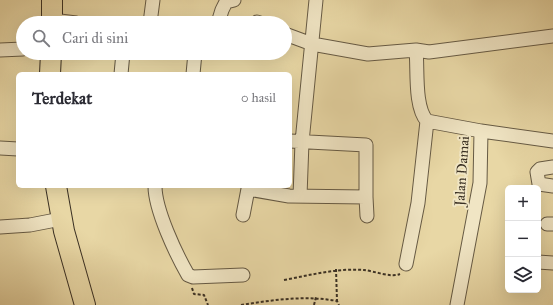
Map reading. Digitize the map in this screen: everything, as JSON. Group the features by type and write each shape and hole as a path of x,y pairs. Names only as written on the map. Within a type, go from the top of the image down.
{"highway":[{"path":"52,0 52,16"},
{"path":"50,72 51,60"},
{"path":"56,188 61,219 85,305"}],"street":[{"path":"151,16 153,0"},
{"path":"220,16 226,2 234,0"},
{"path":"300,196 296,142 312,44 316,0"},
{"path":"292,37 312,44 368,54 416,50 429,52 553,36"},
{"path":"0,50 16,49"},
{"path":"406,264 418,203 427,121 421,110 416,50"},
{"path":"121,72 122,60"},
{"path":"193,72 194,60"},
{"name":"Jalan Damai","path":"427,121 481,131 480,183 457,305"},
{"path":"481,131 553,141"},
{"path":"296,142 366,144 366,216"},
{"path":"0,148 16,149"},
{"path":"553,167 540,169 537,172 539,184 553,186"},
{"path":"155,188 166,229 188,275 193,277 243,275"},
{"path":"243,215 248,189 289,196 366,197"},
{"path":"0,227 30,225 61,219"},
{"path":"541,262 553,263"}],"path":[{"path":"284,280 336,269 365,270 399,275 406,264"},
{"path":"336,269 337,301 339,305"},
{"path":"188,275 194,294 204,295 208,305"},
{"path":"241,305 270,300 316,297 337,301"},
{"path":"314,305 316,297"}]}
